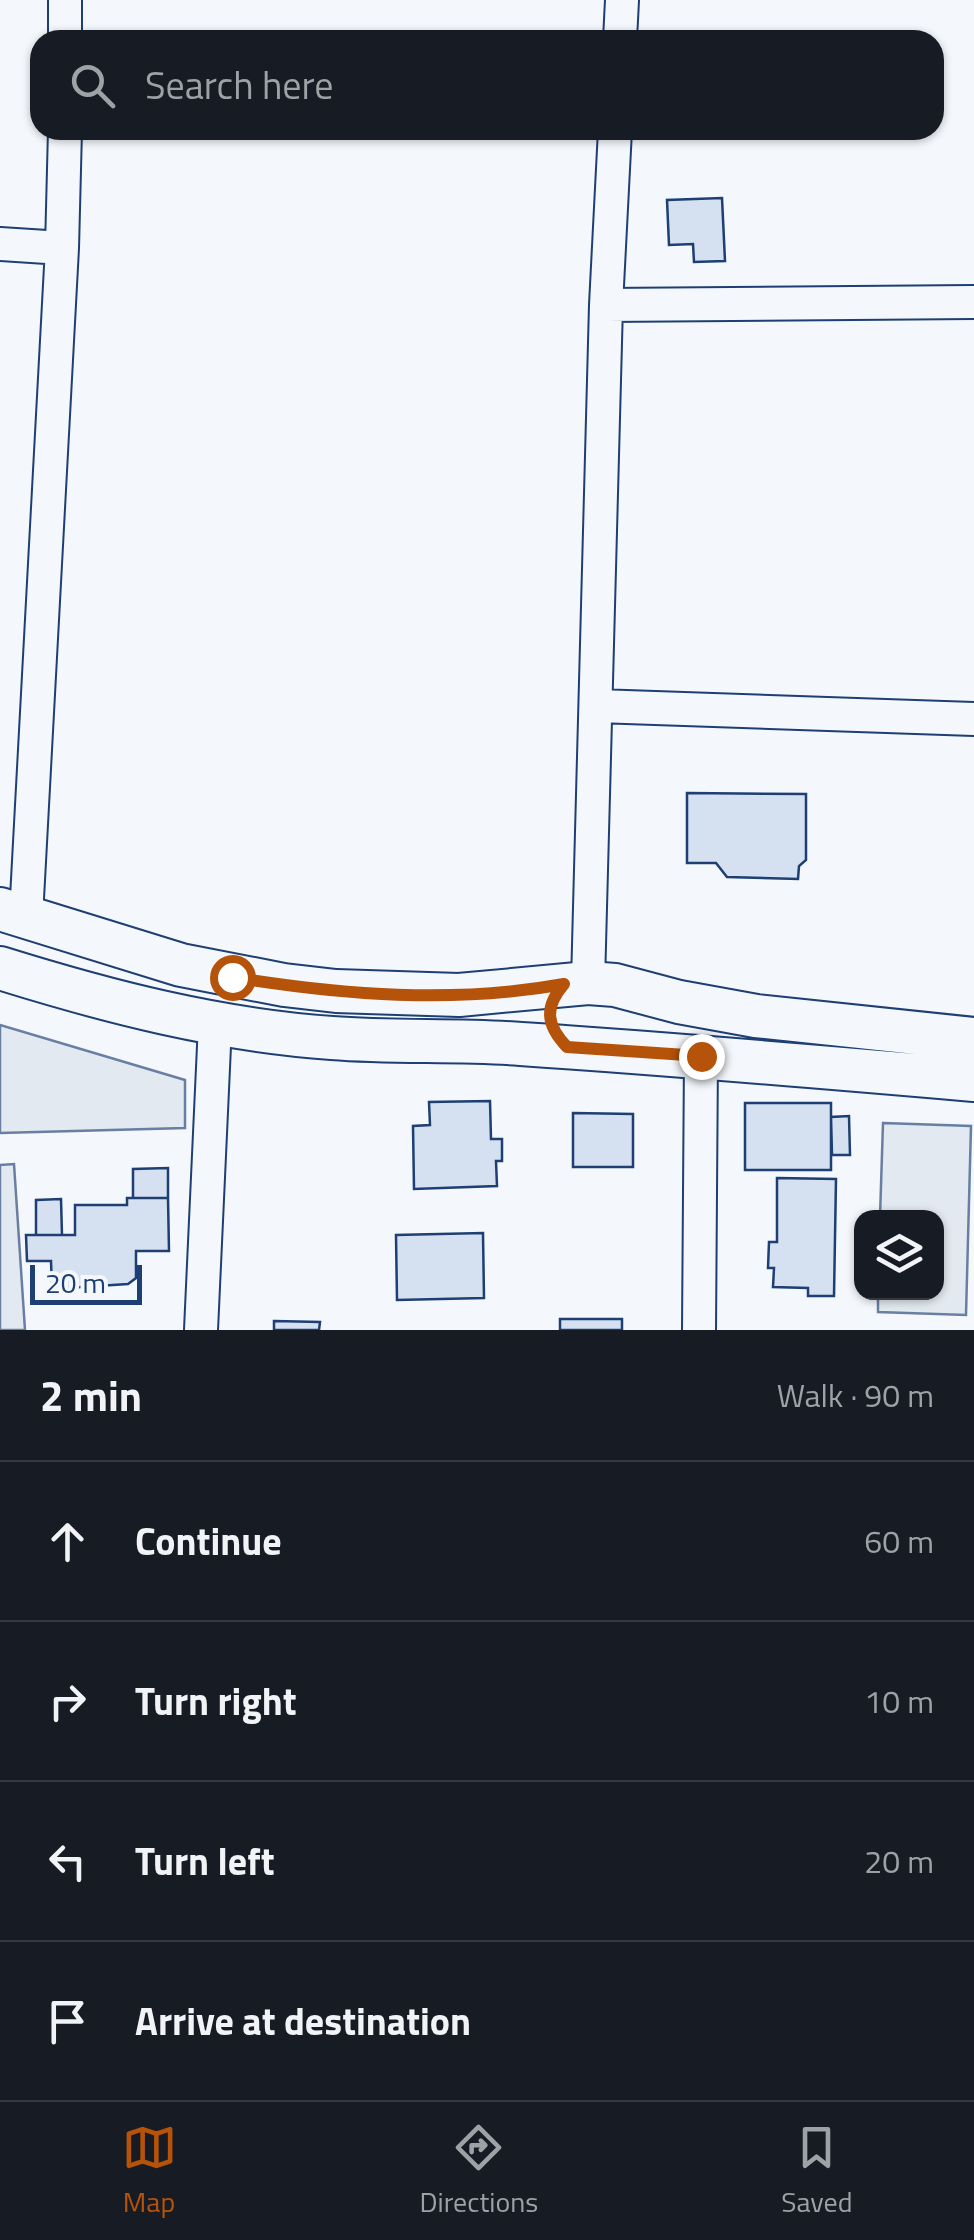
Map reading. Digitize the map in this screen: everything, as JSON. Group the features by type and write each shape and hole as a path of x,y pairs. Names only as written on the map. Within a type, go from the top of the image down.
{"street":[{"path":"66,0 66,30"},
{"path":"620,30 622,0"},
{"path":"65,140 62,248 13,913 181,966 284,985 336,991 459,995 589,984 756,1016 974,1039"},
{"path":"589,984 606,305 614,140"},
{"path":"0,244 62,248"},
{"path":"606,305 974,302"},
{"path":"597,706 974,719"},
{"path":"0,968 80,993 215,1024 333,1038 504,1042 974,1080"},
{"path":"589,984 621,998 623,1013 614,1040 586,1048 557,1036 550,1009 555,995 589,984"},
{"path":"201,1330 215,1024"},
{"path":"699,1330 701,1056"}],"shaded area":[{"path":"0,1025 185,1080 185,1128 0,1133"},
{"path":"883,1123 971,1126 966,1315 878,1312 878,1300 944,1300 944,1210 880,1210"},
{"path":"14,1164 25,1330 0,1330 0,1165"}],"building":[{"path":"722,198 725,261 694,262 693,244 669,245 667,200"},
{"path":"687,793 806,794 806,860 799,866 798,879 727,877 716,863 687,863"},
{"path":"490,1101 491,1139 502,1139 502,1161 496,1161 497,1186 414,1189 413,1126 430,1125 429,1102"},
{"path":"745,1103 831,1103 831,1170 745,1170"},
{"path":"573,1113 633,1114 633,1167 573,1167"},
{"path":"849,1116 850,1155 832,1155 831,1117"},
{"path":"168,1168 168,1198 133,1198 133,1169"},
{"path":"777,1178 836,1179 834,1296 808,1296 808,1288 773,1287 774,1268 768,1268 769,1242 777,1242"},
{"path":"127,1198 168,1198 169,1251 136,1251 136,1278 128,1284 52,1289 51,1261 27,1261 26,1235 75,1235 75,1205 127,1205"},
{"path":"61,1199 62,1235 36,1235 36,1200"},
{"path":"483,1233 484,1298 397,1300 396,1235"},
{"path":"560,1319 622,1319 622,1330 560,1330"},
{"path":"274,1321 320,1322 319,1330 274,1330"}],"route":[{"path":"232,977 336,991 418,995 500,993 564,984 550,1009 551,1023 567,1047 701,1056"}]}
